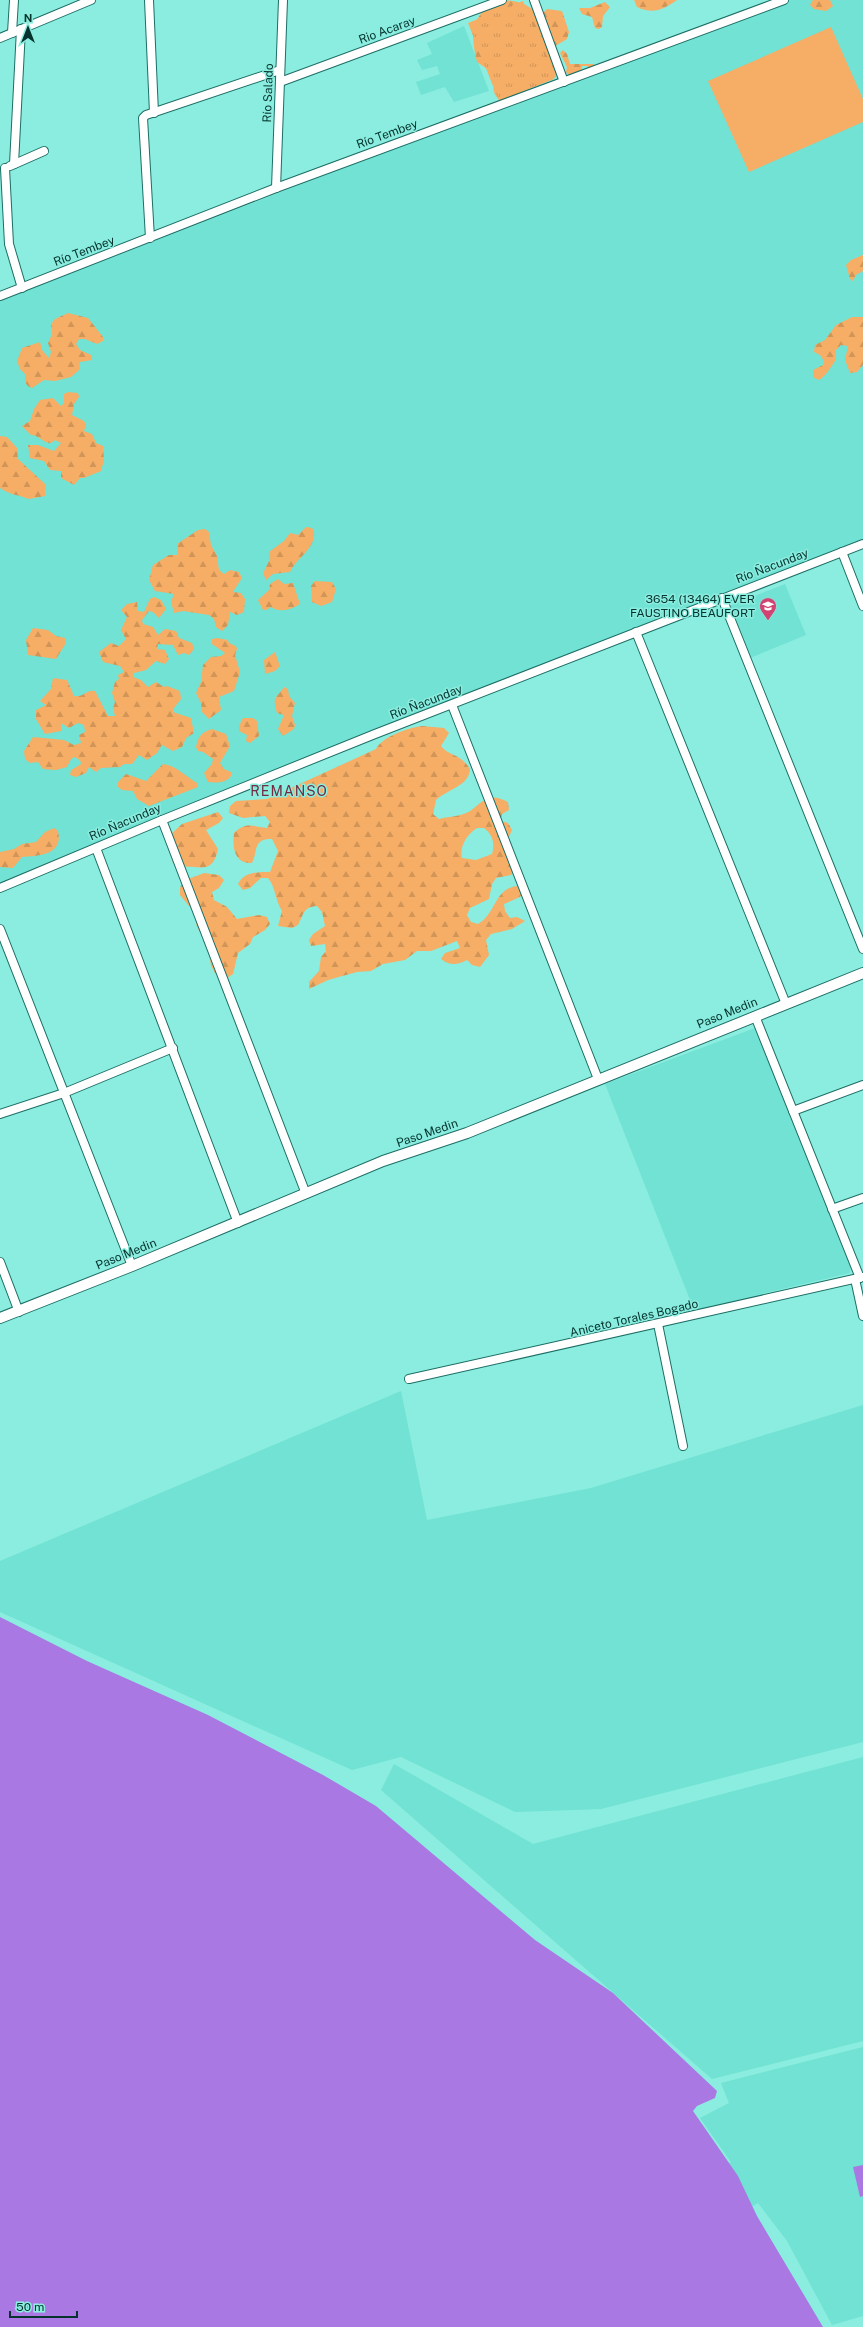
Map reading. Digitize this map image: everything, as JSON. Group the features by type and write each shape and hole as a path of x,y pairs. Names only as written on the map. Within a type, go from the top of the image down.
{"street":[{"path":"12,33 14,0"},
{"path":"0,38 91,0"},
{"path":"149,0 154,113"},
{"name":"Río Salado","path":"276,188 283,0"},
{"name":"Rio Acaray","path":"280,82 502,0"},
{"path":"534,0 564,82"},
{"name":"Río Tembey","path":"0,296 276,188 779,1"},
{"path":"14,164 21,29"},
{"path":"150,238 143,122 146,115 280,70"},
{"path":"22,288 9,244 3,169 44,151"},
{"name":"Río Ñacunday","path":"0,888 162,820 722,598 863,544"},
{"path":"842,552 863,606"},
{"path":"722,598 863,949"},
{"path":"636,632 786,1004"},
{"path":"452,705 598,1079"},
{"path":"162,820 306,1194"},
{"path":"96,848 238,1223"},
{"path":"0,929 132,1266"},
{"name":"Paso Medin","path":"0,1318 19,1312 238,1223 383,1161 467,1133 863,973"},
{"path":"755,1016 859,1278 863,1316"},
{"path":"0,1114 64,1093 173,1048"},
{"path":"793,1111 863,1085"},
{"path":"832,1209 863,1198"},
{"path":"0,1262 19,1312"},
{"name":"Aniceto Torales Bogado","path":"409,1379 859,1278"},
{"path":"658,1324 683,1446"}],"shaded area":[{"path":"777,0 863,0 863,542 0,883 0,301"},
{"path":"464,26 489,91 454,102 445,87 421,95 416,82 440,74 437,66 422,70 417,60 432,54 427,43"},
{"name":"3654 (13464) EVER FAUSTINO BEAUFORT","path":"785,584 806,635 750,658 729,606"},
{"path":"755,1028 851,1264 850,1273 694,1310 605,1084"},
{"path":"401,1391 427,1520 591,1488 863,1405 863,1742 601,1809 515,1812 401,1757 352,1770 0,1612 0,1561"},
{"path":"0,1617 87,1661 208,1715 323,1775 376,1806 535,1940 613,1993 717,2091 715,2098 697,2106 693,2111 738,2176 757,2216 823,2327 0,2327"},
{"path":"863,1757 863,2041 712,2079 381,1790 394,1764 533,1844"},
{"path":"863,2047 863,2316 832,2325 787,2241 758,2203 707,2233 684,2190 731,2162 700,2118 729,2103 721,2083"},
{"path":"863,2165 863,2196 860,2197 853,2167"}],"green space":[{"path":"495,0 515,1 521,3 532,8 542,18 542,14 547,9 562,11 569,32 567,39 555,46 558,61 556,77 528,86 514,97 504,100 500,100 495,95 493,88 499,84 496,75 477,62 473,43 474,27 477,20 481,13"},
{"path":"634,0 677,0 658,10 648,11 637,7"},
{"path":"813,0 830,0 833,6 826,11 814,9 810,5"},
{"path":"523,1 554,79 499,101 468,23"},
{"path":"605,2 610,7 603,16 602,27 599,29 595,28 592,17 582,14 579,8 590,8"},
{"path":"831,27 863,99 863,122 749,172 708,81"},
{"path":"563,50 567,54 570,64 594,64 595,67 590,69 587,66 582,66 581,72 571,77 566,72 567,67 560,53"},
{"path":"863,255 863,271 856,275 853,281 850,279 846,265 851,260"},
{"path":"68,313 88,318 103,337 103,341 97,344 85,339 79,339 76,344 80,350 91,355 92,360 80,362 79,370 71,377 55,381 44,380 32,388 28,386 25,379 25,374 20,369 17,361 22,348 40,342 42,350 49,358 51,352 48,343 52,334 51,324 55,319"},
{"path":"852,317 863,317 863,365 857,372 850,373 845,360 848,346 841,345 836,350 835,361 826,374 819,380 813,377 813,370 823,365 824,361 820,355 814,352 815,345 825,340 836,325"},
{"path":"68,392 78,393 79,397 74,404 72,415 84,421 86,425 84,431 92,434 96,443 103,446 104,460 101,471 84,478 80,478 74,485 61,478 61,471 50,470 44,461 30,458 28,445 38,445 54,451 61,443 55,440 48,443 37,436 31,435 22,426 30,421 34,409 40,400 53,398 61,406 64,403 64,394"},
{"path":"0,436 7,437 17,448 18,459 45,484 45,496 29,499 11,494 0,488"},
{"path":"306,527 312,528 314,531 314,537 309,548 290,572 273,574 266,580 263,573 270,559 269,552 284,541 290,533 298,535"},
{"path":"205,529 209,532 211,545 217,556 219,570 224,574 230,570 239,572 242,578 234,592 241,593 245,599 244,612 237,615 230,612 228,625 222,631 216,627 214,619 209,615 183,611 174,613 171,602 174,594 155,591 149,580 153,565 169,555 178,555 177,544 198,530"},
{"path":"278,579 284,584 293,583 300,604 286,610 278,610 271,607 263,610 258,600 269,590 270,584"},
{"path":"315,581 332,582 336,589 332,602 321,606 312,602 311,586"},
{"path":"154,597 161,600 166,609 159,618 153,612 149,611 142,620 143,624 153,627 158,635 165,629 176,631 179,638 192,643 194,649 189,655 184,653 178,655 173,645 158,644 157,649 165,650 169,659 165,664 156,661 146,670 134,673 133,677 141,680 148,687 156,682 164,687 167,686 180,691 181,699 174,708 173,712 191,718 194,733 186,738 182,747 173,751 162,745 157,753 147,760 139,755 132,764 124,764 120,767 101,768 96,772 89,767 86,773 76,777 70,775 71,770 81,764 80,760 74,757 71,759 67,767 56,770 43,769 38,762 30,763 25,759 24,751 33,737 64,740 74,745 81,743 79,735 85,732 84,725 78,723 69,728 61,723 61,731 45,734 36,719 36,710 46,705 40,701 51,689 53,678 67,680 74,696 80,696 90,691 95,691 108,716 115,716 113,708 115,702 112,693 115,682 119,679 118,675 124,672 120,666 103,662 99,652 111,643 119,646 126,639 121,630 127,617 121,610 127,604 137,602 138,611 144,612 150,599"},
{"path":"33,628 48,630 56,636 65,638 66,643 56,659 28,655 26,640"},
{"path":"217,638 228,640 229,643 236,646 237,649 235,655 240,672 234,691 219,697 221,710 209,719 202,712 201,703 196,693 201,682 203,665 211,657 221,656 225,653 212,644 212,639"},
{"path":"275,652 280,666 275,671 265,674 264,660"},
{"path":"284,687 288,689 289,696 295,703 292,716 295,725 294,729 283,736 278,729 284,715 277,713 275,699"},
{"path":"243,718 253,718 257,721 259,736 250,743 246,741 247,735 239,731 239,726"},
{"path":"422,726 444,728 449,733 441,746 448,752 463,760 470,769 469,775 462,783 436,800 433,814 439,819 467,813 486,799 499,798 508,802 509,810 502,814 501,821 508,823 512,830 506,843 516,870 511,875 496,878 492,884 489,899 470,908 467,915 471,922 478,924 489,914 504,891 518,886 524,891 520,897 504,904 505,911 510,918 517,917 525,921 512,929 491,934 486,940 489,955 480,967 472,965 467,960 454,964 447,963 441,959 445,953 460,948 457,941 431,951 417,951 405,960 383,964 371,971 357,972 328,980 309,989 309,982 319,971 321,957 326,951 325,944 311,946 309,940 313,934 325,926 322,912 317,906 312,907 304,912 298,925 292,928 278,926 282,911 273,886 268,878 261,878 250,888 243,890 238,884 241,880 247,875 260,872 270,872 278,851 272,839 266,839 257,846 252,863 246,863 238,858 234,849 234,833 246,826 267,828 270,822 265,816 243,818 229,813 230,806 236,801 267,799 376,749 384,740 396,733","holes":["477,828 484,828 489,833 492,840 492,854 476,860 462,858 461,854 463,845 467,837"]},
{"path":"212,729 226,734 230,746 220,763 224,769 231,772 231,776 221,782 208,782 204,773 212,764 213,759 203,752 198,751 196,747 201,735"},
{"path":"163,764 173,767 181,772 197,783 198,787 149,806 137,799 133,791 122,790 118,787 118,782 126,774 146,781"},
{"path":"218,812 223,818 219,823 206,830 218,849 212,863 203,867 179,867 173,863 169,849 170,835 182,824"},
{"path":"54,828 58,831 59,839 53,850 42,855 22,857 13,868 0,867 0,852 14,849 22,844 36,842 45,832"},
{"path":"204,873 219,875 224,880 219,888 212,892 214,900 227,907 237,919 259,915 267,917 270,924 265,930 253,937 250,944 238,953 233,974 227,978 220,977 215,973 211,966 208,945 197,927 194,912 180,895 180,888 183,881"}],"place":[{"name":"3654 (13464) EVER FAUSTINO BEAUFORT","path":"768,621"}],"district":[{"name":"REMANSO","path":"289,791"}]}
